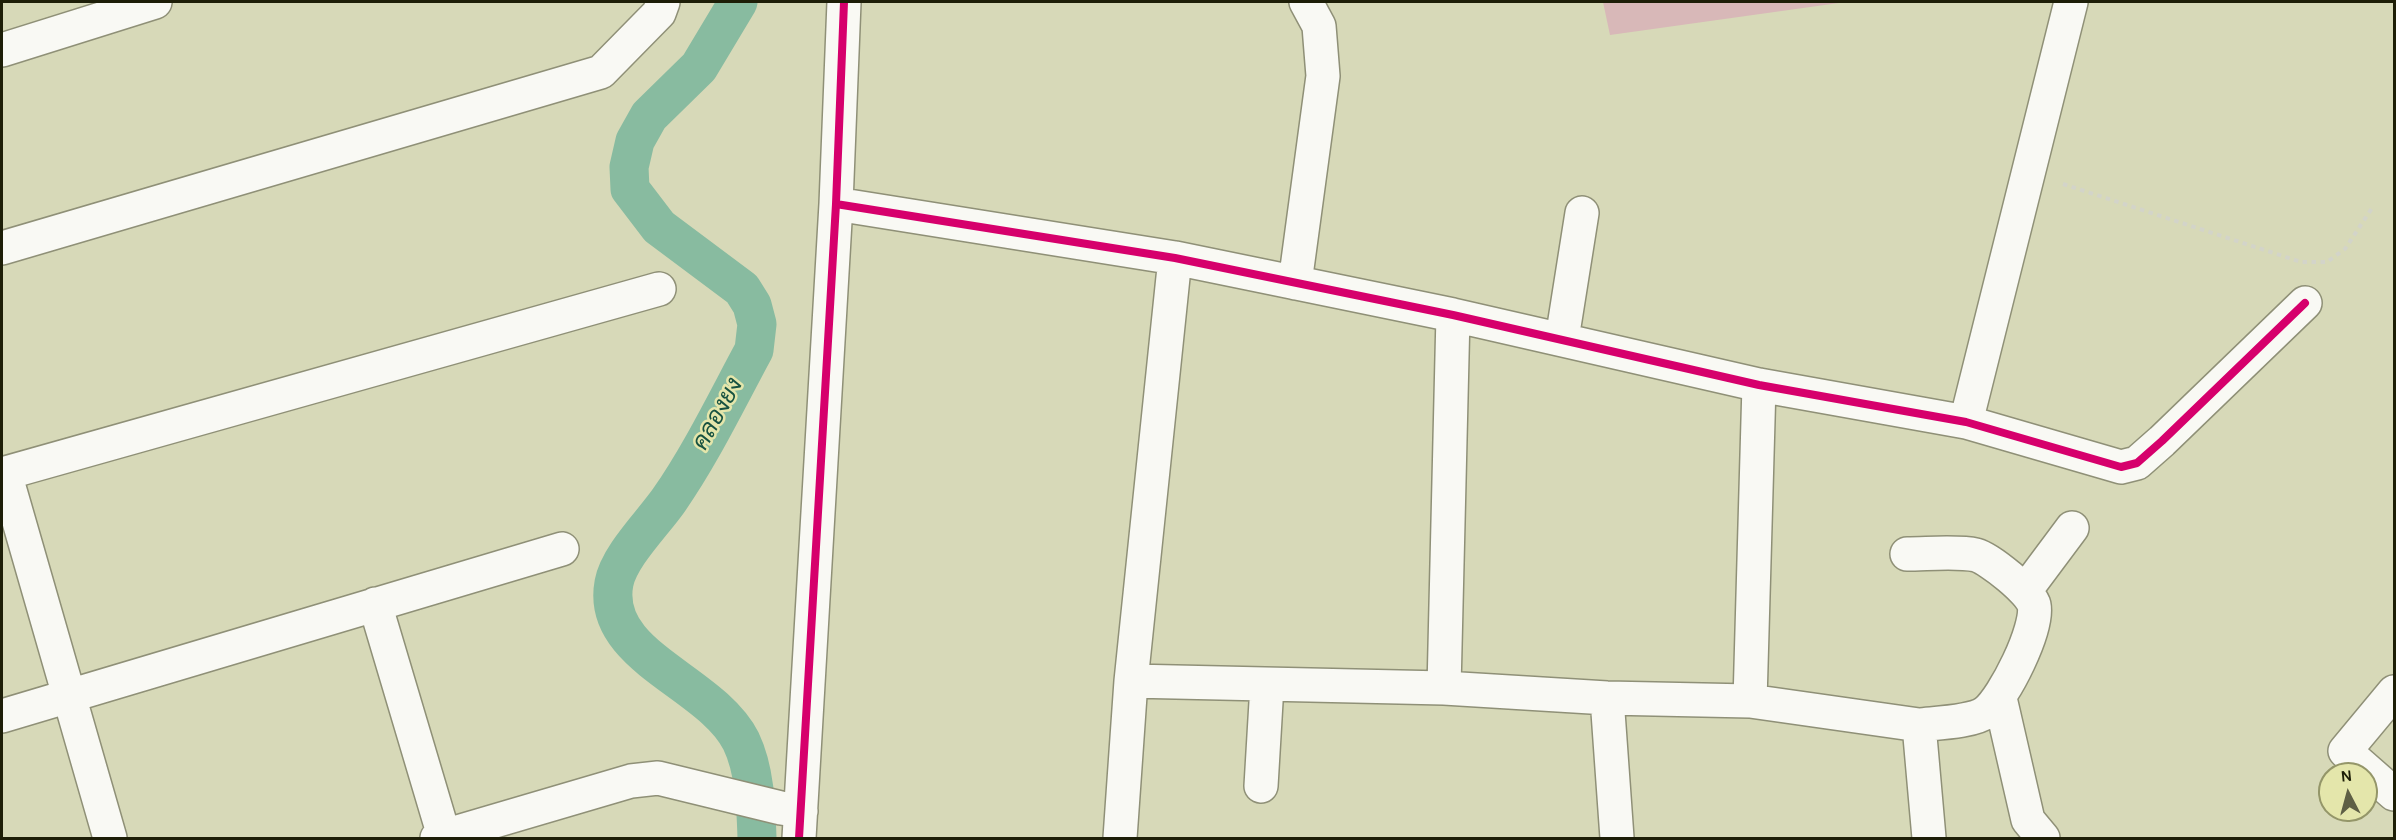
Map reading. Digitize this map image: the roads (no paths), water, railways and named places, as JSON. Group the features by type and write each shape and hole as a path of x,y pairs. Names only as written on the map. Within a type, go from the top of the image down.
{"street":[{"path":"2,50 154,2"},
{"path":"2,248 601,72 659,13 663,2"},
{"path":"375,604 440,837 631,781 658,778 794,819 836,204 844,2"},
{"path":"1295,283 1323,76 1319,26 1306,2"},
{"path":"1966,422 2071,2"},
{"path":"836,204 1175,258 1453,315 1759,385 1966,422 2118,467 2133,464 2162,441 2305,303"},
{"path":"1562,339 1582,213"},
{"path":"1120,838 1131,681 1175,258"},
{"path":"110,838 3,474 659,289"},
{"path":"1444,688 1453,315"},
{"path":"1750,701 1759,385"},
{"path":"2025,591 2072,528"},
{"path":"2,716 562,549"},
{"path":"1131,681 1444,688 1607,698 1750,701 1919,725 1957,721 1985,714 2000,698 2029,637 2035,614 2034,603 2025,591 1990,563 1976,555 1908,554"},
{"path":"1262,786 1267,685"},
{"path":"2394,692 2344,751 2394,794"},
{"path":"1607,698 1617,838"},
{"path":"2000,698 2028,820 2043,838"},
{"path":"1919,725 1929,838"}],"waterway":[{"name":"คลองยง","path":"738,2 699,67 649,116 635,141 629,167 630,189 659,227 742,289 752,305 757,324 754,350 681,482 622,562 614,583 614,609 624,630 640,650 707,701 726,720 741,741 752,776 757,838"}]}
